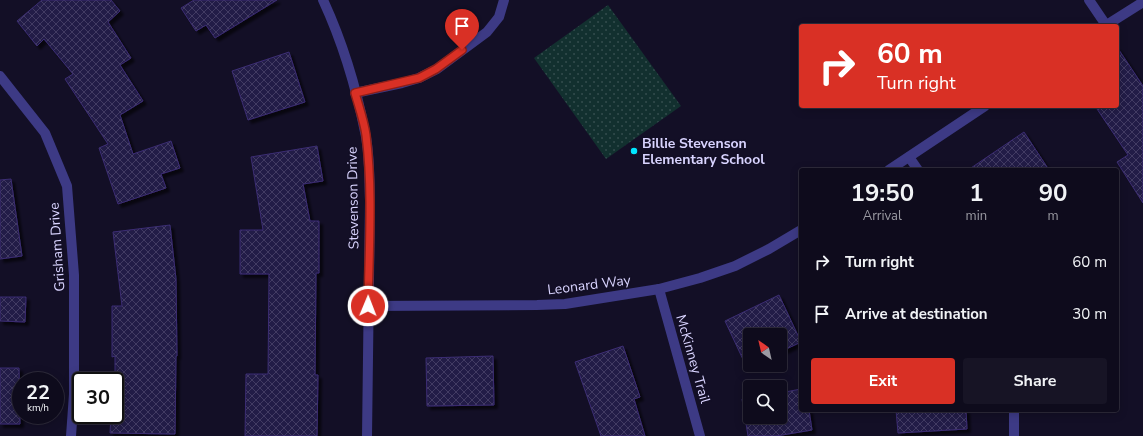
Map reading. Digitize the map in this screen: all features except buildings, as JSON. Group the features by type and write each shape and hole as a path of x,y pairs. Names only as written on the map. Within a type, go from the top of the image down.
{"street":[{"name":"Stevenson Drive","path":"323,0 336,30 355,93 365,133 369,165 370,200 367,436"},
{"path":"355,93 419,78 436,69 487,32 499,17 504,0"},
{"path":"1089,0 1104,24"},
{"path":"1108,24 1143,2"},
{"name":"Grisham Drive","path":"0,76 45,133 67,186 74,274 74,394 71,436"},
{"path":"892,168 982,108"},
{"path":"909,157 917,168"},
{"name":"Leonard Way","path":"368,306 537,306 572,303 659,289 700,278 735,266 769,249 799,231"},
{"name":"McKinney Trail","path":"659,289 700,436"},
{"path":"1014,412 1014,436"}],"green space":[{"path":"608,5 681,106 606,159 534,58"}],"place":[{"name":"Billie Stevenson Elementary School","path":"634,151"}],"route":[{"path":"368,306 370,200 369,165 365,133 355,93 419,78 436,69 462,50"}]}
